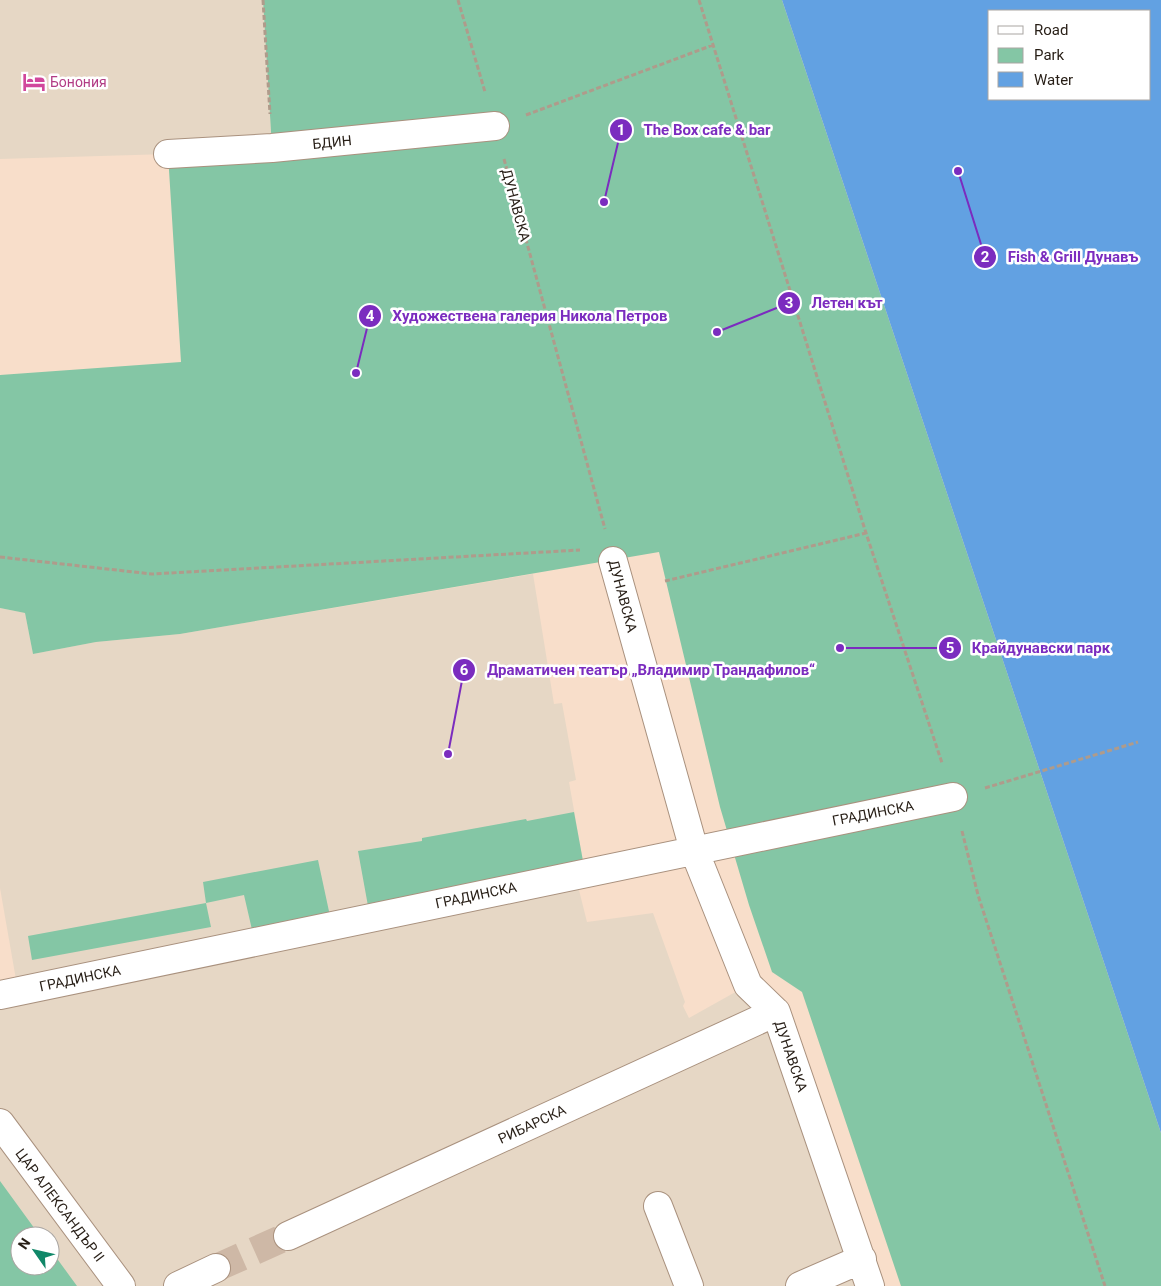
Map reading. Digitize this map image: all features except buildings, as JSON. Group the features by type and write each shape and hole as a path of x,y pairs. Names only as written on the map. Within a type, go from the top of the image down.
{"street":[{"name":"БДИН","path":"168,154 272,148 495,126"},
{"name":"ДУНАВСКА","path":"612,554 694,850 748,985 776,1012 870,1286"},
{"name":"ГРАДИНСКА","path":"0,995 953,797"},
{"name":"РИБАРСКА","path":"288,1236 776,1012"},
{"name":"ЦАР АЛЕКСАНДЪР II","path":"0,1124 121,1286"},
{"path":"658,1206 689,1286"},
{"path":"800,1286 862,1259"},
{"path":"178,1286 216,1268"}],"path":[{"path":"263,0 272,148"},
{"name":"ДУНАВСКА","path":"458,0 495,126 612,554"},
{"path":"699,0 866,533 953,797 978,895 1105,1286"},
{"path":"495,126 713,45"},
{"path":"665,581 866,533"},
{"path":"0,557 152,574 612,554"},
{"path":"953,797 1138,742"}],"shaded area":[{"path":"0,0 263,0 272,148 168,154 0,159"},
{"path":"533,574 554,704 562,703 576,780 569,782 583,861 575,874 587,922 653,913 685,1002 683,1006 689,1018 748,985 776,1012 870,1286 0,1286 0,995 18,991 0,888 0,608 25,613 33,654 96,642 180,634"}],"green space":[{"path":"263,0 782,0 1161,1133 1161,1286 901,1286 802,992 772,972 749,905 720,807 659,552 180,634 96,642 33,654 25,613 0,608 0,375 181,362 168,154 272,148"},
{"path":"574,812 583,861 368,906 358,851 422,841 422,838 526,819 527,821"},
{"path":"318,860 330,916 253,934 244,895 206,903 203,882"},
{"path":"206,903 211,927 32,960 28,936"},
{"path":"0,1181 33,1226 10,1226 10,1276 60,1276 60,1263 77,1286 0,1286"}],"water":[{"path":"782,0 1161,0 1161,1133"}],"tunnel":[{"path":"216,1268 288,1236"}],"place":[{"name":"Бонония","path":"34,82"},
{"name":"Fish & Grill Дунавъ","path":"958,171"},
{"name":"The Box cafe & bar","path":"604,202"},
{"name":"Летен кът","path":"717,332"},
{"name":"Художествена галерия Никола Петров","path":"356,373"},
{"name":"Крайдунавски парк","path":"840,648"},
{"name":"Драматичен театър „Владимир Трандафилов“","path":"448,754"}]}
